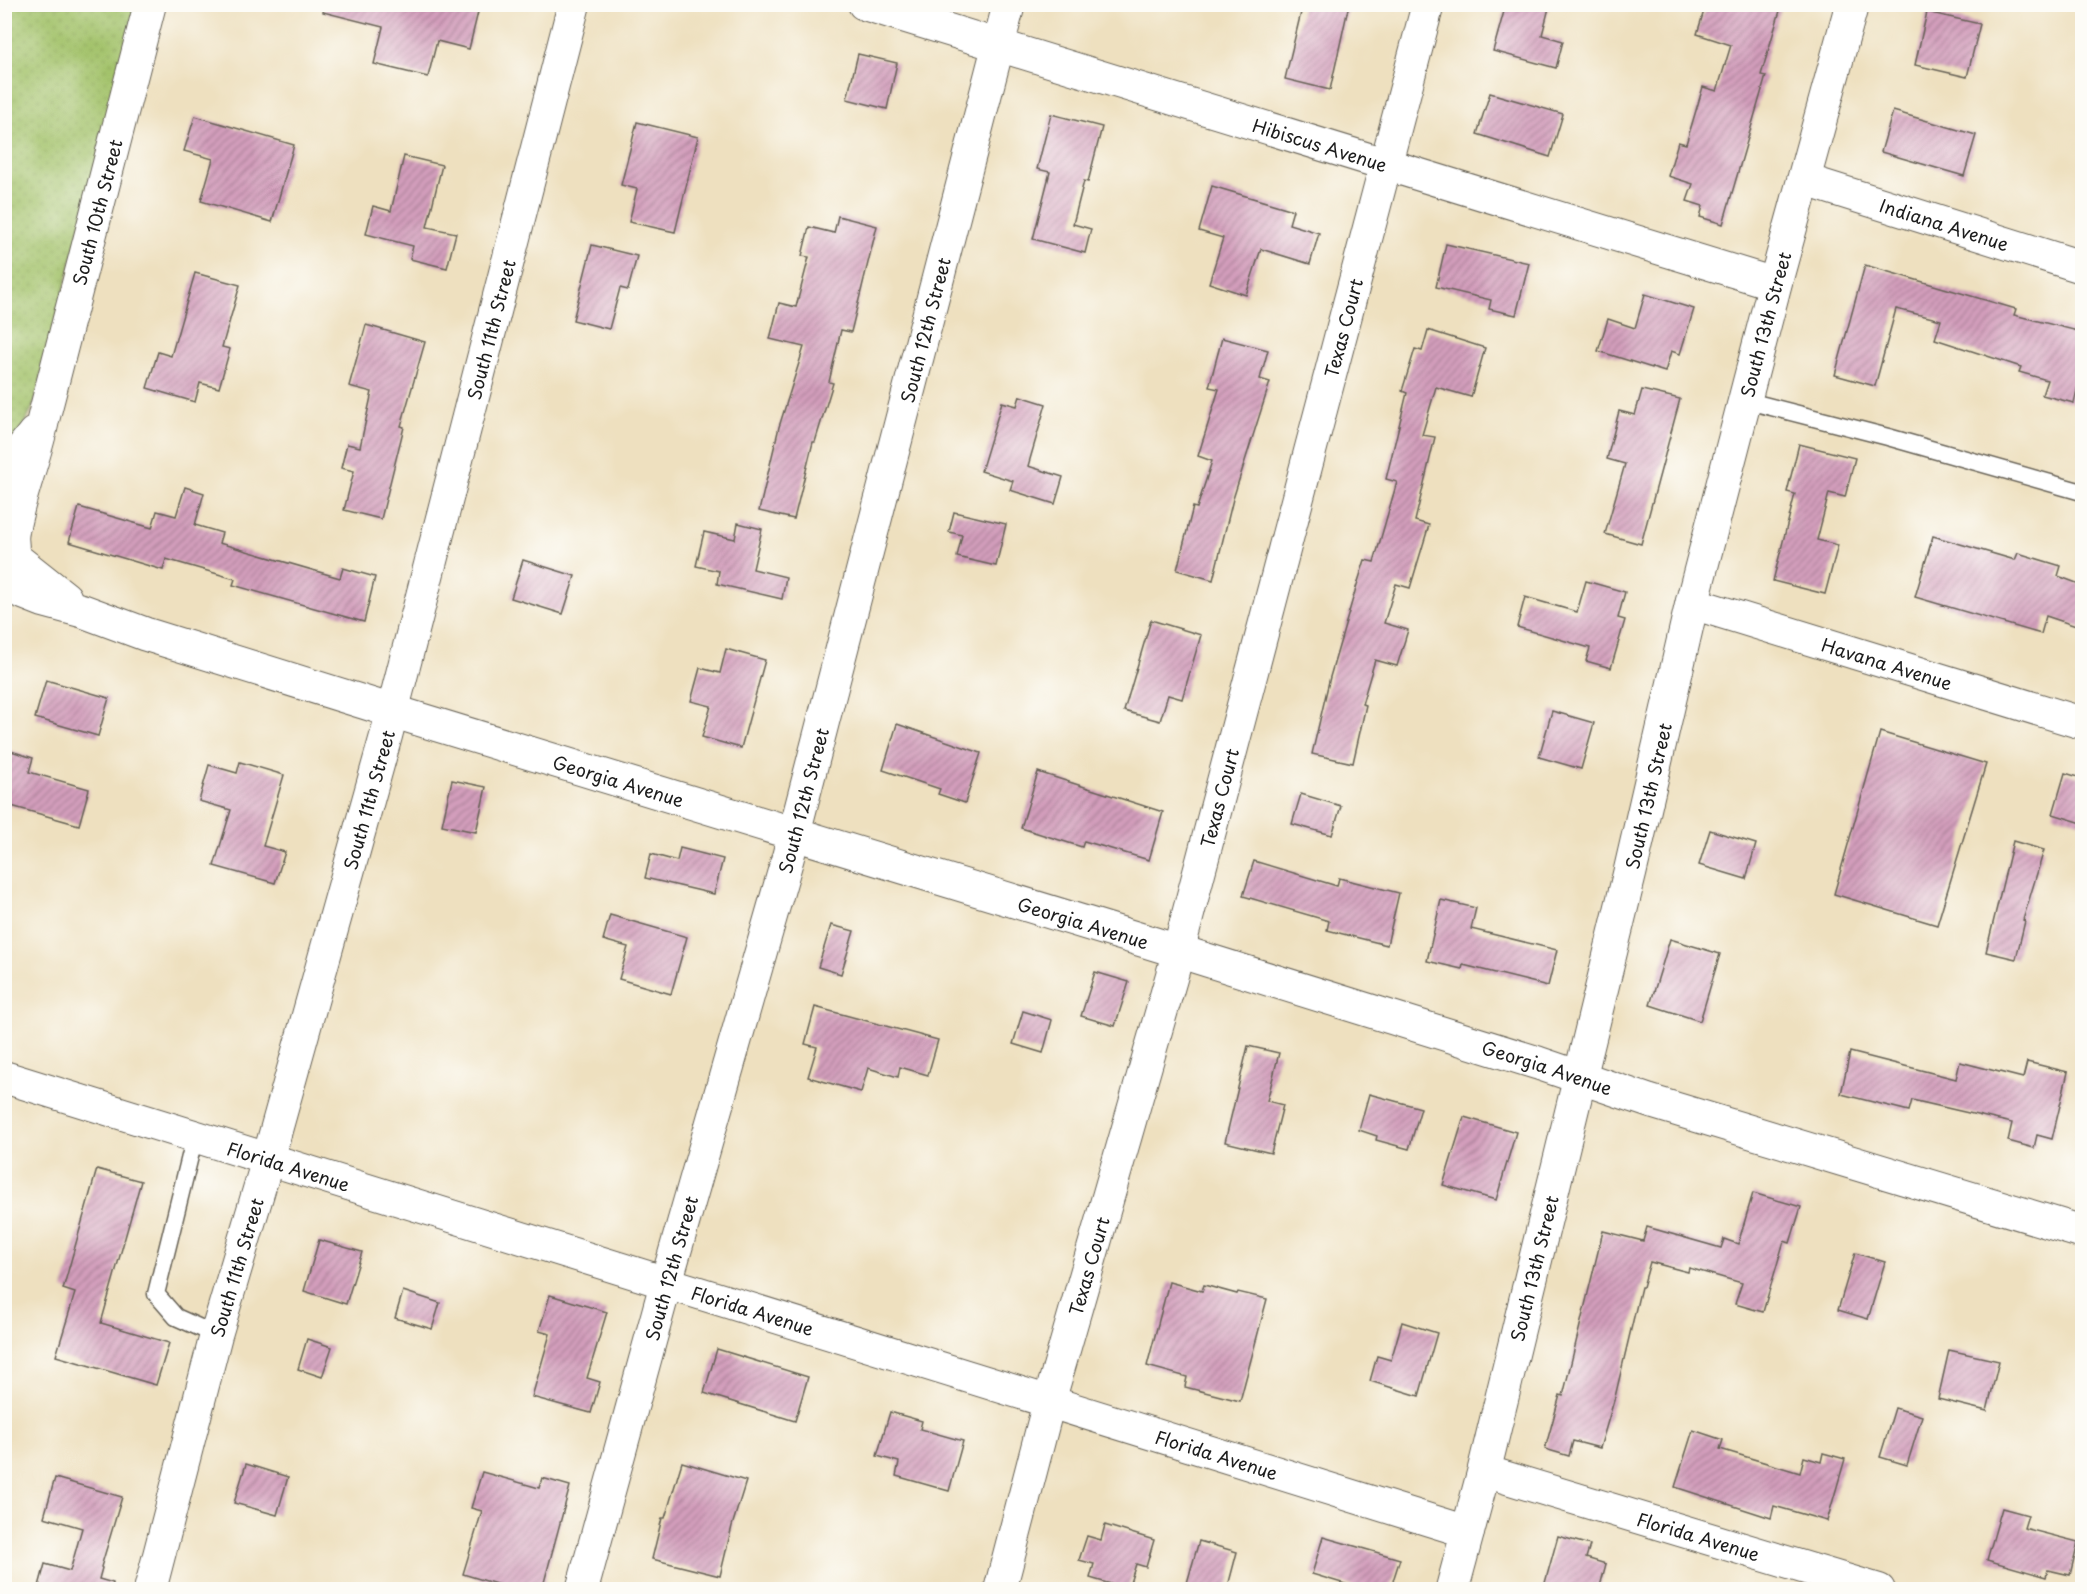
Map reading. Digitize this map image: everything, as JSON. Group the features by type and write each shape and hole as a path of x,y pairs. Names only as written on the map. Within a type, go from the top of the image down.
{"street":[{"name":"South 10th Street","path":"7,554 16,513 37,451 150,4"},
{"name":"South 11th Street","path":"150,1590 216,1335 268,1159 392,711 574,4"},
{"name":"Hibiscus Avenue","path":"864,4 1774,284"},
{"name":"South 12th Street","path":"582,1590 666,1283 794,833 1009,4"},
{"name":"Texas Court","path":"1000,1590 1049,1401 1178,951 1428,4"},
{"name":"South 13th Street","path":"1452,1590 1484,1471 1580,1078 1692,603 1774,284 1852,4"},
{"name":"Indiana Avenue","path":"1804,180 2082,267"},
{"name":"South 10th Street","path":"4,471 43,420"},
{"name":"Georgia Avenue","path":"7,554 84,611 145,634 1178,951 1649,1101 2082,1232"},
{"name":"Havana Avenue","path":"1692,603 2082,723"},
{"name":"Florida Avenue","path":"4,1077 1468,1532"},
{"name":"Florida Avenue","path":"1484,1471 1879,1590"}],"lane":[{"path":"1744,400 1888,437 2082,492"},
{"path":"195,1136 156,1294 176,1317 216,1335"}],"green space":[{"path":"5,5 138,5 35,402 24,426 5,449"}],"building":[{"path":"324,4 480,4 469,49 437,41 428,77 374,64 383,27 323,12"},
{"path":"1303,4 1349,4 1330,90 1285,79"},
{"path":"1506,4 1550,4 1542,35 1563,41 1556,68 1493,51"},
{"path":"1706,4 1782,4 1761,75 1766,76 1723,224 1700,217 1703,206 1687,201 1693,184 1668,176 1678,142 1686,144 1703,87 1717,91 1731,45 1697,34"},
{"path":"1927,12 1980,24 1967,77 1915,65"},
{"path":"858,54 897,63 887,109 847,99"},
{"path":"1490,93 1563,114 1550,157 1477,134"},
{"path":"1893,111 1976,135 1964,176 1881,152"},
{"path":"1051,114 1102,127 1088,182 1084,181 1073,224 1091,229 1085,253 1033,239 1050,172 1037,169"},
{"path":"195,116 294,145 272,222 201,201 213,159 184,151"},
{"path":"637,122 698,137 675,232 629,222 637,189 621,185"},
{"path":"404,156 442,165 427,227 456,233 447,268 410,259 413,246 366,234 373,206 391,211"},
{"path":"1212,186 1293,210 1289,224 1319,233 1310,264 1261,249 1246,295 1209,283 1223,238 1199,231"},
{"path":"838,216 877,226 851,332 841,330 829,382 833,383 815,442 813,442 794,519 759,511 779,427 804,347 770,339 779,303 796,307 809,257 802,256 809,227 834,233"},
{"path":"1446,244 1529,263 1516,315 1489,309 1491,300 1436,287"},
{"path":"592,245 637,256 628,290 620,288 609,329 573,320"},
{"path":"1865,265 2016,309 2014,315 2082,332 2082,370 2074,403 2042,395 2047,380 2019,372 2021,367 1935,339 1941,320 1896,309 1875,386 1835,375"},
{"path":"195,273 240,285 222,347 230,349 219,388 200,383 195,402 147,388 158,352 171,356"},
{"path":"1645,294 1694,309 1680,354 1671,351 1665,372 1598,351 1608,319 1635,328"},
{"path":"366,325 425,342 401,426 404,427 381,519 344,510 354,471 341,468 347,444 360,447 372,392 349,386"},
{"path":"1428,330 1485,348 1471,397 1436,387 1422,435 1435,437 1415,521 1429,525 1410,588 1396,584 1384,623 1408,630 1397,666 1375,660 1362,704 1366,705 1353,763 1312,754 1330,677 1356,588 1365,560 1374,562 1397,482 1386,479 1407,393 1402,391 1415,349 1422,351"},
{"path":"1222,338 1268,350 1260,379 1270,382 1233,499 1213,580 1177,570 1193,507 1197,508 1212,461 1198,456 1219,389 1209,387"},
{"path":"1642,390 1680,399 1641,544 1605,534 1625,464 1607,459 1619,411 1635,415"},
{"path":"1020,396 1046,404 1028,466 1063,477 1055,504 1010,490 1013,481 981,471 1002,402 1017,406"},
{"path":"1799,444 1855,458 1845,497 1829,493 1817,540 1838,545 1825,594 1773,581 1795,494 1787,492"},
{"path":"185,487 204,493 195,525 222,533 219,543 340,578 343,568 375,577 364,622 233,585 235,579 166,559 163,570 69,542 79,507 152,528 157,511 176,516"},
{"path":"954,512 1006,524 996,566 957,557 962,535 949,532"},
{"path":"738,523 762,529 753,569 786,577 782,599 717,584 719,571 696,566 704,532 735,539"},
{"path":"1933,536 2015,560 2018,553 2061,566 2058,576 2082,585 2082,628 2046,616 2041,634 1915,597"},
{"path":"523,560 575,576 563,614 511,598"},
{"path":"1586,581 1625,592 1618,618 1625,620 1611,668 1586,661 1590,648 1517,627 1525,597 1577,612"},
{"path":"1151,620 1201,635 1182,699 1168,695 1160,721 1124,711"},
{"path":"726,649 765,660 741,748 702,737 711,706 691,701 700,668 720,673"},
{"path":"46,680 109,698 98,736 35,718"},
{"path":"1552,711 1594,723 1581,769 1539,757"},
{"path":"897,724 981,753 965,803 938,794 940,789 883,770"},
{"path":"1880,732 1986,764 1937,925 1834,894"},
{"path":"8,750 33,758 29,772 89,789 79,825 4,804 4,764"},
{"path":"240,762 284,775 263,846 285,852 275,883 214,866 231,810 199,801 209,765 237,773"},
{"path":"1038,772 1163,812 1149,860 1084,841 1082,847 1021,828"},
{"path":"2065,773 2082,778 2082,823 2053,814"},
{"path":"452,780 486,787 476,832 442,825"},
{"path":"1301,794 1341,806 1332,835 1292,824"},
{"path":"1710,830 1756,844 1746,879 1699,865"},
{"path":"2013,841 2044,850 2023,920 2025,921 2016,959 1986,952"},
{"path":"680,848 723,859 714,894 645,878 651,854 677,861"},
{"path":"1254,861 1337,886 1339,878 1399,893 1387,945 1327,930 1329,921 1243,896"},
{"path":"1441,900 1476,908 1471,929 1557,950 1548,986 1463,965 1462,969 1427,961"},
{"path":"610,915 687,937 671,994 619,979 628,947 603,940"},
{"path":"831,925 854,931 841,974 818,967"},
{"path":"1670,939 1720,954 1700,1021 1650,1005"},
{"path":"1095,972 1129,982 1115,1026 1081,1016"},
{"path":"815,1007 938,1040 928,1075 900,1067 898,1077 868,1068 861,1092 808,1077 817,1047 805,1044"},
{"path":"1023,1011 1052,1020 1043,1053 1013,1044"},
{"path":"1248,1046 1279,1053 1267,1101 1283,1105 1271,1153 1225,1142"},
{"path":"1850,1052 1956,1079 1960,1062 2023,1078 2027,1062 2068,1072 2052,1139 2037,1135 2034,1148 2008,1141 2012,1123 1912,1100 1909,1111 1841,1094"},
{"path":"1369,1094 1421,1108 1409,1149 1376,1140 1377,1136 1359,1130"},
{"path":"1464,1117 1516,1132 1496,1200 1443,1185"},
{"path":"97,1169 141,1181 101,1323 169,1343 156,1385 56,1356 75,1293 63,1289"},
{"path":"1753,1193 1801,1207 1790,1243 1784,1241 1763,1312 1735,1304 1742,1283 1689,1268 1688,1272 1650,1262 1643,1287 1641,1287 1615,1397 1600,1448 1573,1441 1569,1456 1545,1449 1560,1395 1563,1396 1603,1231 1643,1241 1647,1227 1721,1248 1724,1239 1738,1244"},
{"path":"319,1240 362,1252 346,1304 304,1291"},
{"path":"1855,1253 1885,1262 1868,1319 1838,1310"},
{"path":"1169,1282 1202,1291 1204,1285 1267,1299 1240,1401 1185,1387 1187,1377 1147,1366"},
{"path":"403,1291 440,1303 432,1329 395,1318"},
{"path":"550,1295 607,1312 587,1378 600,1382 591,1413 532,1397 550,1334 539,1331"},
{"path":"1402,1322 1437,1333 1419,1396 1370,1381 1377,1356 1391,1360"},
{"path":"307,1339 332,1347 322,1377 298,1369"},
{"path":"717,1349 808,1377 795,1421 704,1393"},
{"path":"1949,1350 1999,1361 1987,1411 1938,1399"},
{"path":"1895,1408 1922,1416 1907,1465 1880,1457"},
{"path":"890,1412 922,1421 920,1429 963,1441 949,1491 896,1476 899,1462 877,1456"},
{"path":"1693,1430 1723,1440 1720,1449 1800,1473 1804,1457 1821,1462 1823,1453 1845,1459 1827,1521 1774,1506 1771,1518 1675,1487"},
{"path":"682,1462 746,1481 720,1576 652,1559 662,1518 665,1518"},
{"path":"246,1464 288,1477 277,1515 234,1503"},
{"path":"482,1472 539,1488 542,1478 570,1486 542,1590 516,1590 463,1574 482,1511 471,1508"},
{"path":"55,1478 122,1497 99,1579 113,1583 112,1590 38,1590 45,1564 70,1571 82,1528 44,1517"},
{"path":"2002,1508 2028,1515 2024,1528 2078,1542 2070,1575 2048,1570 2046,1577 1987,1560"},
{"path":"1105,1525 1154,1540 1146,1567 1136,1564 1128,1589 1090,1578 1094,1564 1079,1560 1087,1536 1101,1540"},
{"path":"1558,1536 1590,1545 1586,1558 1606,1564 1599,1590 1543,1590"},
{"path":"1323,1537 1400,1559 1390,1590 1365,1590 1312,1574"},
{"path":"1199,1541 1237,1552 1227,1590 1185,1590"}]}
